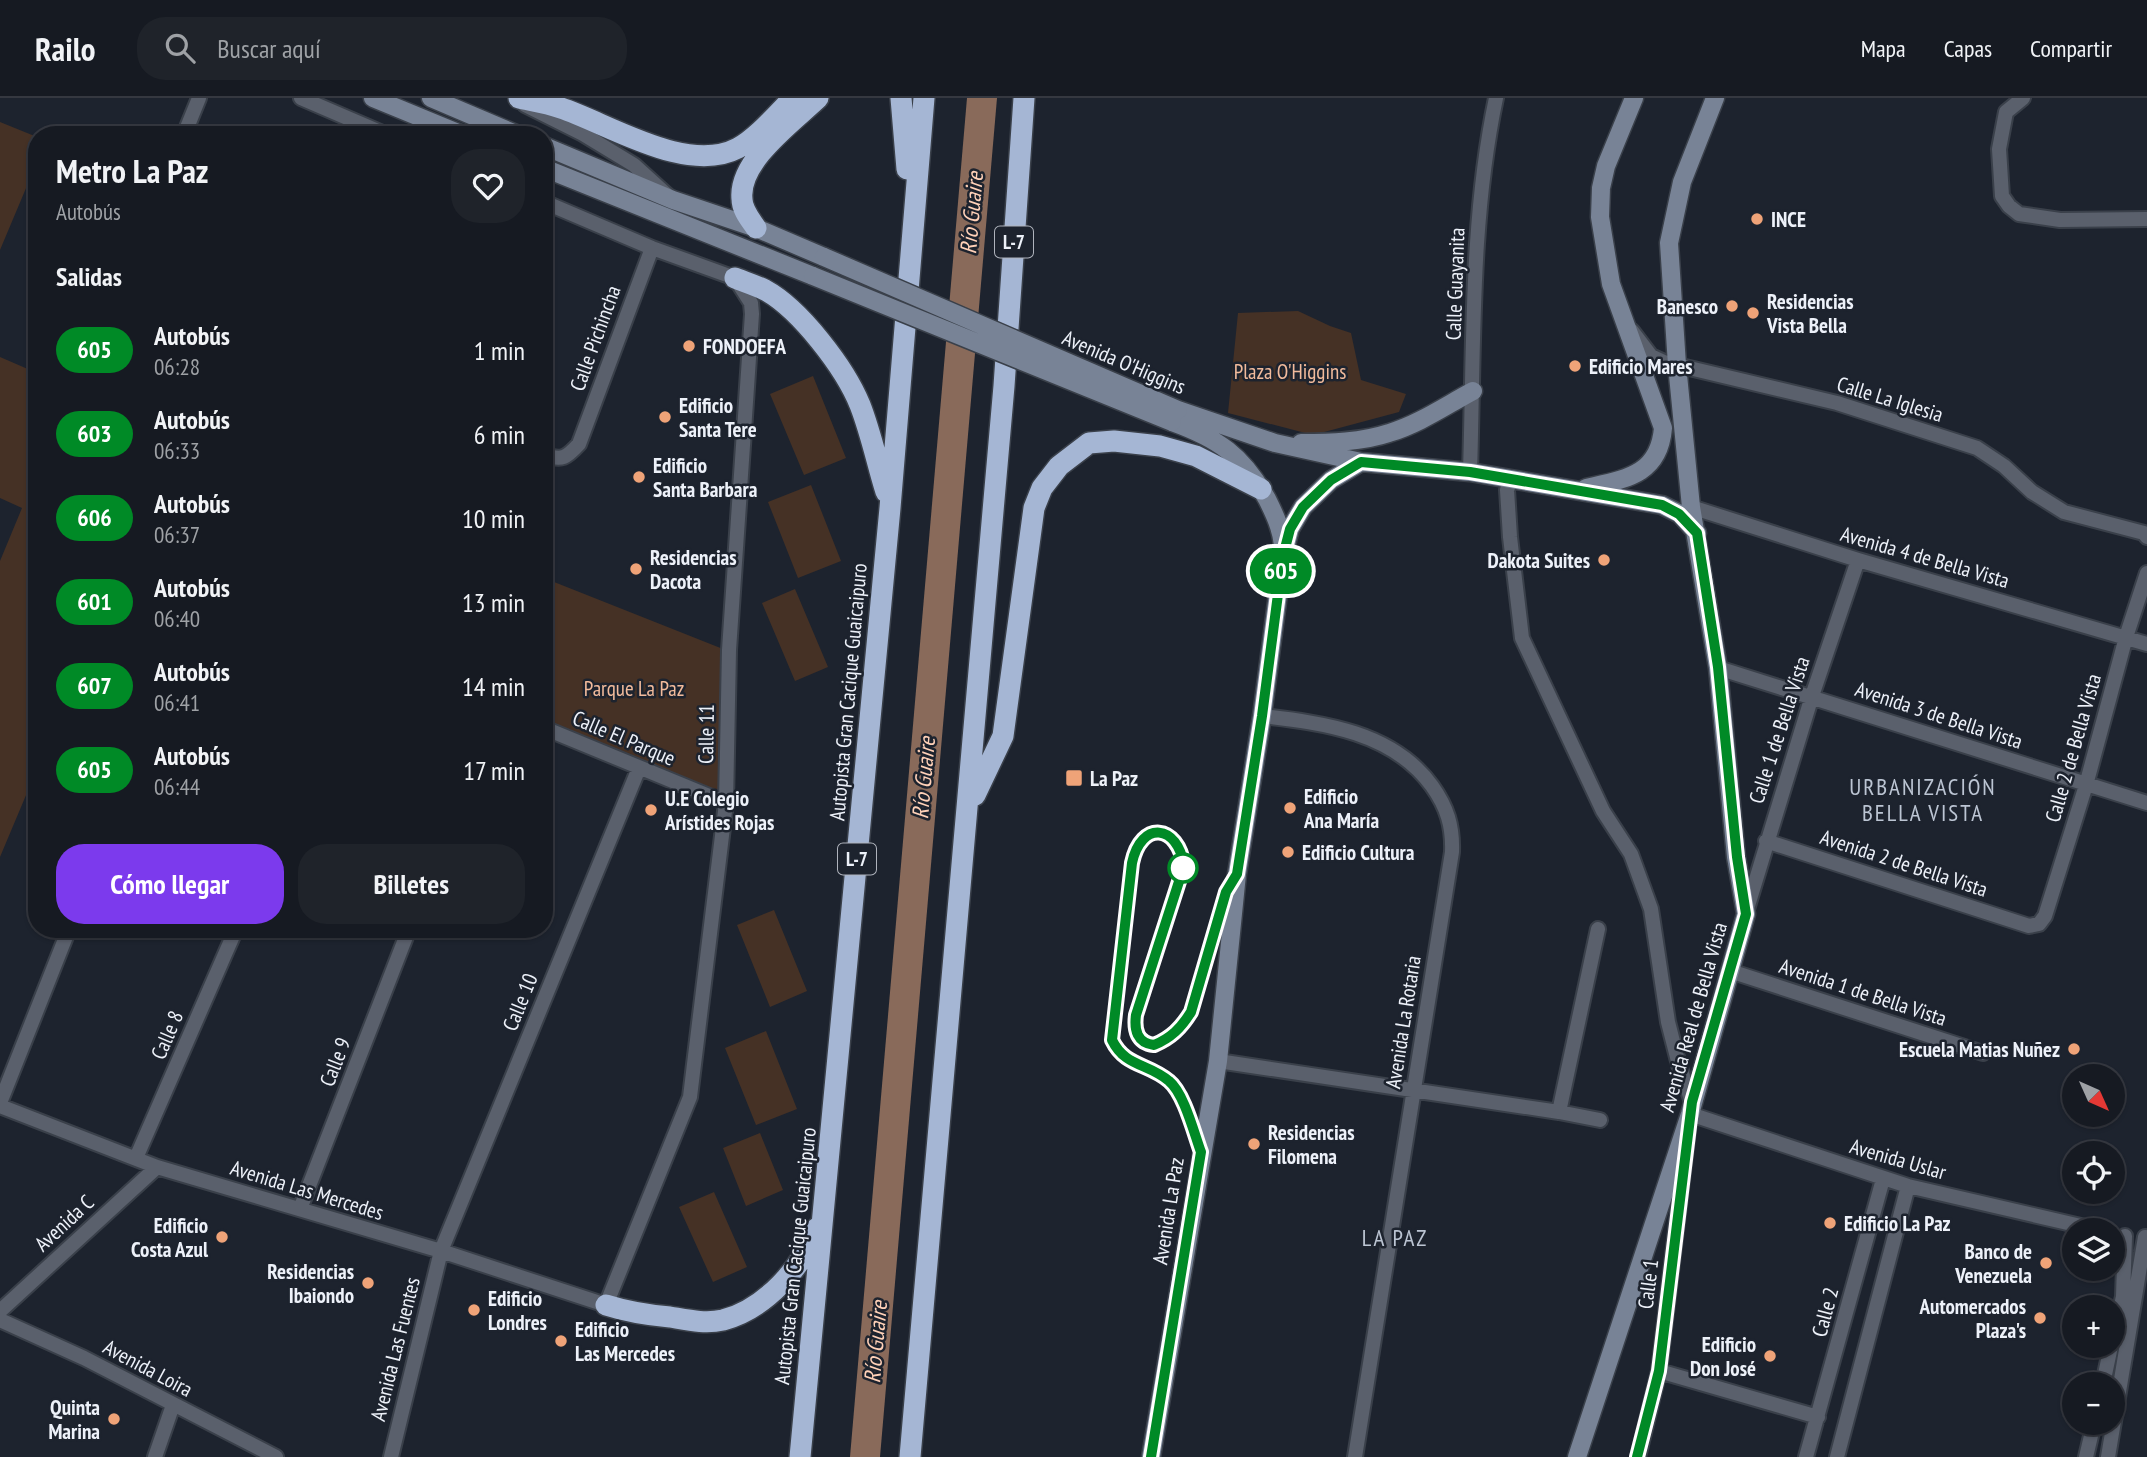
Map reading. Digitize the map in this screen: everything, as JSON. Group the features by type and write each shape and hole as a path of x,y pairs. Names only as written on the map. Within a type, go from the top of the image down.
{"highway":[{"path":"519,98 559,107 670,151 713,155 738,149 793,98"},
{"path":"756,228 741,201 742,186 750,166 818,98"},
{"path":"901,98 913,221"},
{"name":"Autopista Gran Cacique Guaicaipuro","path":"800,1457 890,508 924,98"},
{"name":"L-7","path":"910,1457 969,809 1004,386 1024,98"},
{"path":"735,278 777,298 824,346 840,368 865,419 890,508"},
{"path":"969,809 1003,736 1034,508 1042,488 1059,466 1089,443 1114,441 1160,446 1196,456 1261,489"},
{"path":"606,1305 634,1314 695,1322 722,1320 740,1314 783,1281 800,1261 810,1247 824,1209"}],"main road":[{"path":"373,98 441,126"},
{"path":"431,98 497,126"},
{"name":"Avenida O'Higgins","path":"1579,489 1618,481 1641,472 1653,461 1662,444 1663,428 1611,284 1600,217 1601,188 1615,139 1634,98"},
{"name":"Avenida Real de Bella Vista","path":"1577,1457 1691,1108 1746,914 1737,857 1718,667 1691,507 1677,365 1669,243 1682,182 1715,98"},
{"name":"Avenida O'Higgins","path":"553,150 673,200 756,228 824,257 1175,416"},
{"name":"Avenida O'Higgins","path":"553,172 1175,416 1275,443 1361,462 1470,472 1579,489 1672,508 1697,533"},
{"path":"1275,443 1316,443 1387,434 1426,418 1472,391"},
{"name":"Avenida La Paz","path":"1175,416 1228,449 1247,468 1276,516 1282,531 1283,556"},
{"name":"Avenida La Paz","path":"1150,1457 1218,1061 1237,874 1262,716 1283,556 1290,529 1303,507 1331,480 1361,462"}],"street":[{"path":"188,126 199,98"},
{"path":"301,98 366,126"},
{"name":"Avenida O'Higgins","path":"510,98 583,134 624,159 673,200"},
{"name":"Calle Guayanita","path":"1470,472 1475,254 1485,148 1496,98"},
{"path":"2024,98 2006,112 1999,149 2003,196 2009,206 2019,214 2060,220 2147,219"},
{"path":"553,206 652,248 735,278"},
{"name":"Calle Pichincha","path":"553,457 568,455 579,444 652,248"},
{"name":"Calle 11","path":"606,1305 690,1097 726,803 729,650 752,314 751,303 735,278"},
{"name":"Calle La Iglesia","path":"1622,318 1651,356 1664,362 1837,403 1977,448 2004,466 2032,492 2064,512 2145,535"},
{"path":"1511,479 1507,490 1509,525 1522,638 1603,811 1631,854 1651,909 1668,1022 1691,1108"},
{"name":"Avenida 4 de Bella Vista","path":"1691,507 1858,560 2147,644"},
{"name":"Calle 1 de Bella Vista","path":"1746,914 1766,841 1858,560"},
{"name":"Calle 2 de Bella Vista","path":"2029,926 2039,924 2045,916 2147,573"},
{"name":"Avenida 3 de Bella Vista","path":"1718,667 2147,803"},
{"name":"Avenida La Rotaria","path":"1262,716 1340,728 1377,741 1404,757 1424,775 1449,816 1452,852 1355,1457"},
{"name":"Calle El Parque","path":"553,732 726,803"},
{"name":"Calle 10","path":"441,1251 639,768"},
{"name":"Avenida 2 de Bella Vista","path":"1766,841 2029,926"},
{"path":"1559,1112 1598,929"},
{"path":"0,1105 65,938"},
{"name":"Calle 8","path":"136,1158 232,938"},
{"name":"Calle 9","path":"300,1209 405,938"},
{"name":"Avenida 1 de Bella Vista","path":"1730,971 1983,1052"},
{"path":"1218,1061 1600,1120"},
{"name":"Avenida Las Mercedes","path":"0,1105 157,1167 441,1251 606,1305"},
{"name":"Avenida Uslar","path":"1691,1108 1883,1179 2062,1222"},
{"name":"Calle 1","path":"1637,1457 1659,1371 1691,1108"},
{"name":"Avenida C","path":"0,1311 157,1167"},
{"name":"Calle 2","path":"1806,1457 1883,1179"},
{"path":"1837,1457 1908,1186"},
{"path":"2108,1457 2146,1237 2125,1236"},
{"name":"Avenida Las Fuentes","path":"391,1457 441,1251"},
{"name":"Avenida Loira","path":"0,1320 84,1358 276,1457"},
{"path":"1659,1371 1818,1417"},
{"path":"155,1457 173,1405"},
{"path":"2086,1457 2091,1435"}],"green space":[{"path":"0,122 28,133 28,183 0,250"},
{"name":"Plaza O'Higgins","path":"1298,311 1351,333 1361,380 1406,394 1399,412 1313,435 1228,413 1238,313"},
{"path":"0,357 28,369 28,790 0,857 0,561 22,508 0,498"},
{"path":"813,376 846,458 804,475 770,394"},
{"path":"811,485 841,561 798,578 768,502"},
{"name":"Parque La Paz","path":"553,582 723,649 721,799 553,731"},
{"path":"795,589 828,667 795,681 762,603"},
{"path":"774,910 807,991 770,1007 737,925"},
{"path":"766,1031 797,1109 756,1125 725,1048"},
{"path":"760,1133 783,1190 746,1206 723,1148"},
{"path":"714,1192 747,1267 713,1282 679,1207"}],"water":[{"name":"Río Guaire","path":"967,98 997,98 880,1457 850,1457"}],"bus line":[{"name":"605","path":"1151,1457 1201,1152 1172,1082 1153,1069 1130,1062 1118,1052 1112,1040 1124,951 1126,900 1134,852 1140,840 1161,832 1171,836 1177,843 1182,852 1184,866 1136,1015 1136,1033 1141,1040 1154,1045 1172,1036 1191,1012 1226,892 1237,874 1262,716 1283,556 1290,529 1303,507 1331,480 1361,462 1470,472 1662,505 1672,508 1697,533 1718,667 1737,857 1746,914 1692,1102 1659,1371 1637,1457"}],"place":[{"name":"INCE","path":"1757,219"},
{"name":"Banesco","path":"1732,306"},
{"name":"Residencias Vista Bella","path":"1753,313"},
{"name":"FONDOEFA","path":"689,346"},
{"name":"Edificio Mares","path":"1575,366"},
{"name":"Edificio Santa Tere","path":"665,417"},
{"name":"Edificio Santa Barbara","path":"639,477"},
{"name":"Dakota Suites","path":"1604,560"},
{"name":"Residencias Dacota","path":"636,569"},
{"name":"La Paz","path":"1074,778"},
{"name":"Edificio Ana María","path":"1290,808"},
{"name":"U.E Colegio Arístides Rojas","path":"651,810"},
{"name":"Edificio Cultura","path":"1288,852"},
{"name":"Escuela Matias Nuñez","path":"2074,1049"},
{"name":"Residencias Filomena","path":"1254,1144"},
{"name":"Edificio La Paz","path":"1830,1223"},
{"name":"Edificio Costa Azul","path":"222,1237"},
{"name":"Banco de Venezuela","path":"2046,1263"},
{"name":"Residencias Ibaiondo","path":"368,1283"},
{"name":"Edificio Londres","path":"474,1310"},
{"name":"Automercados Plaza's","path":"2040,1318"},
{"name":"Edificio Las Mercedes","path":"561,1341"},
{"name":"Edificio Don José","path":"1770,1356"},
{"name":"Quinta Marina","path":"114,1419"}],"district":[{"name":"URBANIZACIÓN BELLA VISTA","path":"1923,799"},
{"name":"LA PAZ","path":"1395,1237"}]}
